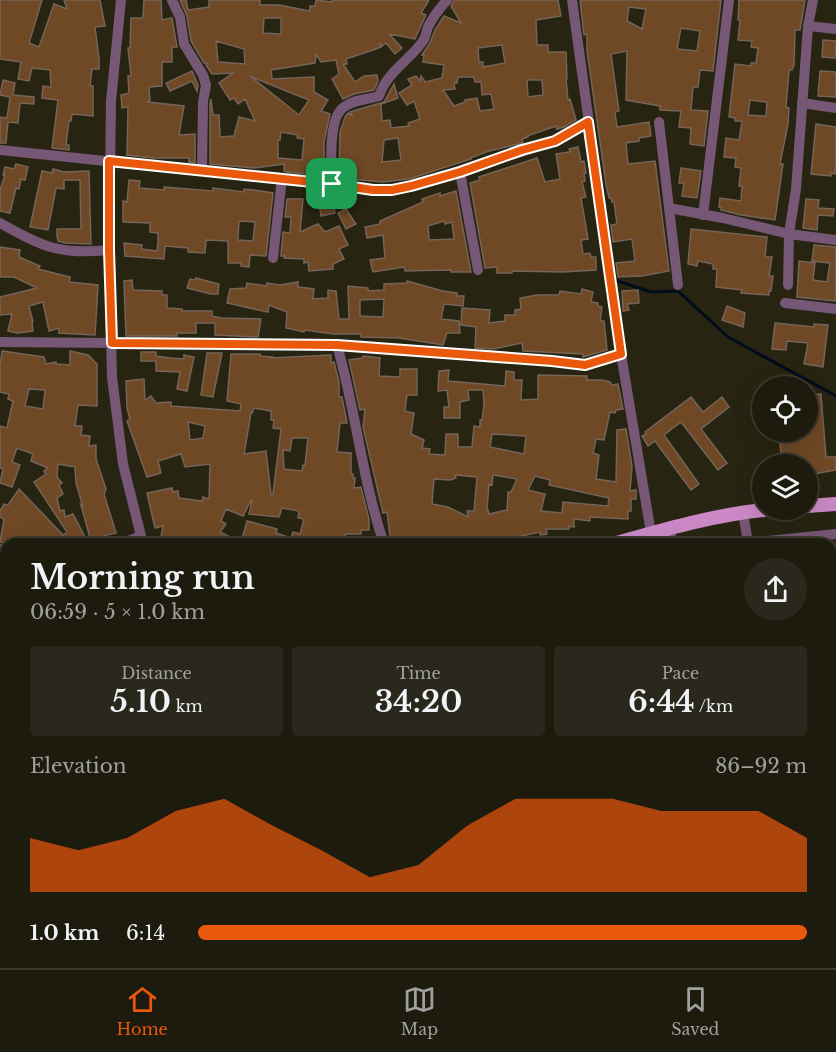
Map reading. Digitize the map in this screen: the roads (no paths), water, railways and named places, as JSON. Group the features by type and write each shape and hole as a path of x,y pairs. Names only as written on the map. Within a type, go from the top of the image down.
{"main road":[{"path":"818,505 836,504"},
{"path":"634,538 665,529 752,511"}],"street":[{"path":"121,0 111,100 109,161 112,377 123,464 142,538"},
{"path":"172,0 180,17 184,44 203,75 206,85 202,102 202,170"},
{"path":"332,184 332,145 338,113 342,107 355,101 379,96 381,88 396,68 410,58 425,40 428,27 439,8 447,0"},
{"path":"572,0 621,354 651,533"},
{"path":"704,215 729,0"},
{"path":"788,285 789,234 796,189 808,26 813,0"},
{"path":"808,26 836,29"},
{"path":"802,103 836,108"},
{"path":"0,150 282,178 373,190 392,190 460,172 555,141 588,122"},
{"path":"659,122 678,285"},
{"path":"460,172 478,270"},
{"path":"273,258 282,178"},
{"path":"669,208 789,234 836,240"},
{"path":"0,224 40,244 62,251 109,250"},
{"path":"785,303 836,309"},
{"path":"0,343 337,345 585,365 621,354"},
{"path":"337,345 345,374 370,501 382,538"},
{"path":"743,512 744,538"},
{"path":"665,529 672,538"},
{"path":"799,538 836,534"}],"waterway":[{"path":"615,280 651,292 678,291 728,337 836,396"}]}
